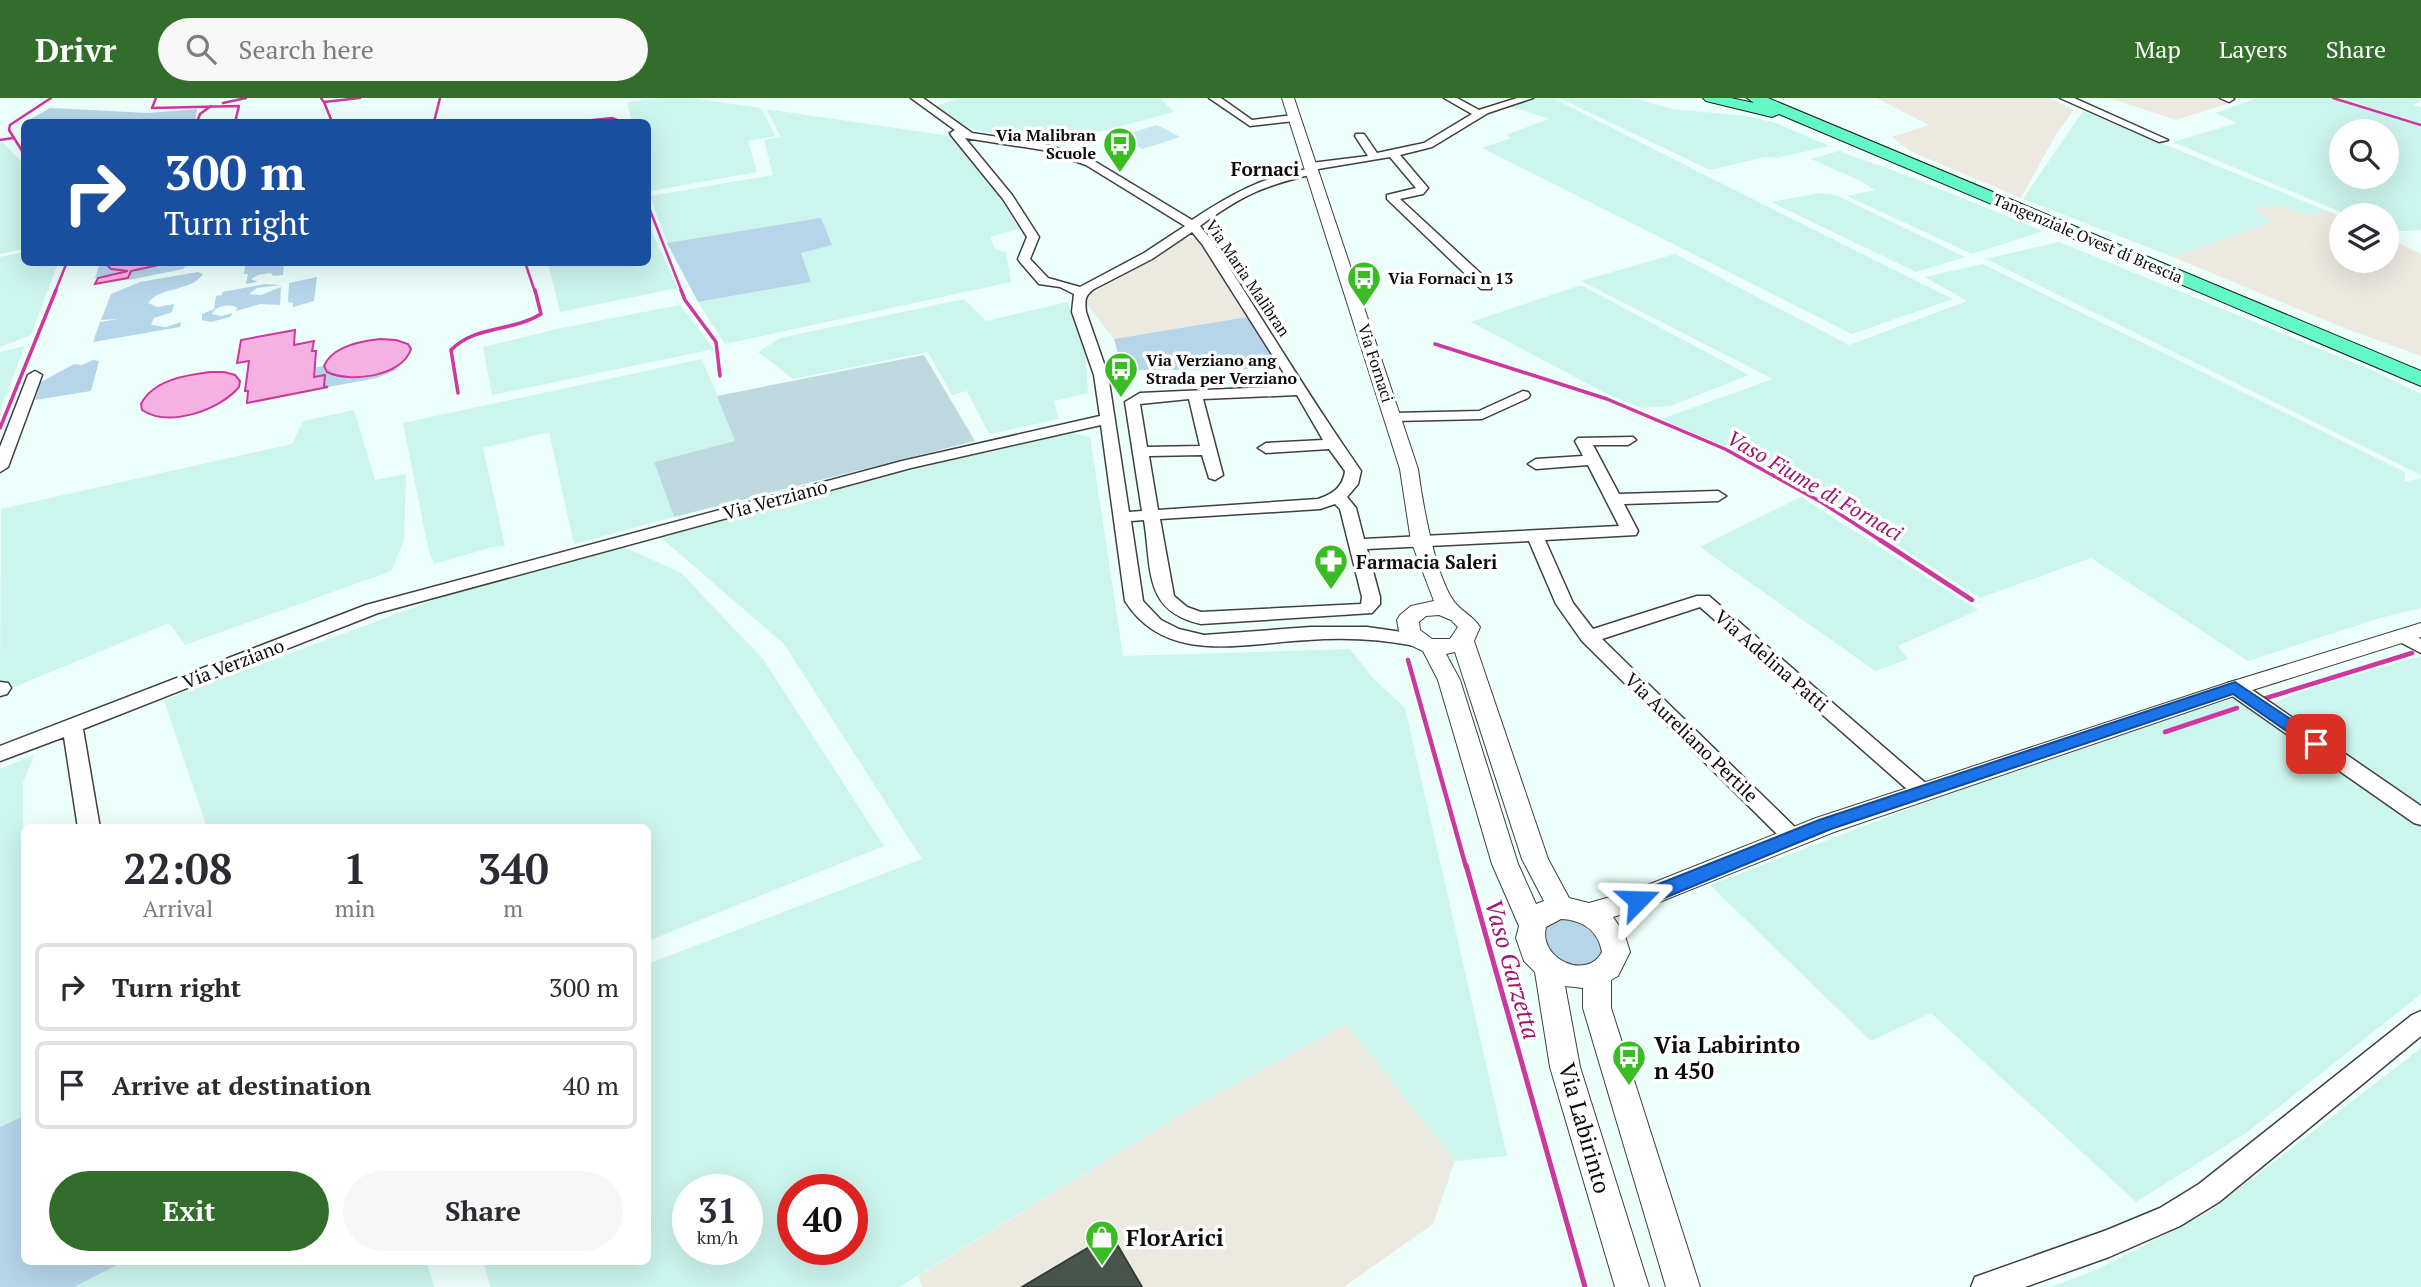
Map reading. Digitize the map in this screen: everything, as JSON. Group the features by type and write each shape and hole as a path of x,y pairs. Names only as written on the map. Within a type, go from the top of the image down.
{"main road":[{"path":"1711,98 1768,110 1860,148 1899,156"},
{"name":"Tangenziale Ovest di Brescia","path":"1755,98 2301,319 2421,363"},
{"name":"Tangenziale Ovest di Brescia","path":"1769,98 2421,379"},
{"path":"1785,98 1889,144 1899,156"}],"street":[{"path":"916,98 969,135"},
{"path":"1214,98 1250,123 1294,118"},
{"name":"Via Fornaci","path":"1288,98 1409,469 1422,600 1418,630 1449,680 1505,864 1532,925 1532,949 1548,967"},
{"path":"1449,98 1479,114"},
{"path":"1463,641 1452,646 1418,630 1383,634 1204,641 1180,638 1148,620 1134,601 1101,374 1078,302 1081,292 1151,255 1231,198 1261,184 1284,175 1428,145 1479,114 1528,98"},
{"path":"2065,98 2164,140"},
{"name":"Via Maria Malibran","path":"1081,292 1063,284 1044,281 1024,259 1033,237 1009,197 955,133 1033,145 1068,154 1090,163 1192,225 1207,243 1303,390 1333,444 1353,471 1350,484 1338,497"},
{"path":"1360,136 1375,158"},
{"path":"1393,154 1422,188 1419,192 1391,197 1486,286"},
{"path":"0,467 35,375"},
{"path":"1121,517 1152,514 1320,503 1338,497 1348,508 1371,597 1371,604 1366,609 1201,618 1185,614 1173,607 1165,597 1152,514 1132,402 1140,397 1303,390"},
{"path":"1195,394 1215,475"},
{"path":"1394,417 1482,415 1523,395"},
{"name":"Via Verziano","path":"0,754 372,609 908,464 1108,419"},
{"path":"1357,544 1630,531 1616,499 1583,441 1628,440"},
{"path":"1266,448 1333,444"},
{"path":"1141,452 1210,450"},
{"path":"1536,464 1593,460"},
{"path":"1616,499 1718,496"},
{"path":"1535,536 1565,604 1589,637"},
{"name":"Via Fornaci","path":"1415,542 1449,610 1462,617 1467,624 1469,631 1463,641 1535,859 1561,908"},
{"name":"Via Adelina Patti","path":"1589,637 1703,600 1923,792"},
{"path":"1418,630 1433,608 1449,610"},
{"path":"1244,617 1250,639"},
{"name":"Via Aureliano Pertile","path":"1589,637 1794,837"},
{"path":"1590,914 1638,900 1794,837 1923,792 2235,688 2415,637"},
{"path":"2235,688 2421,817"},
{"path":"72,725 88,824"},
{"path":"1611,933 1638,900"},
{"path":"1532,925 1540,915 1561,908 1590,914 1611,933 1615,944 1614,958 1606,969 1597,974 1574,977 1548,967"},
{"name":"Via Labirinto","path":"1548,967 1565,1067 1632,1287"},
{"path":"1597,974 1597,1008 1683,1287"},
{"path":"1984,1287 2109,1243 2170,1217 2209,1193 2421,1022"}],"shaded area":[{"path":"691,98 761,108 775,136 748,141 757,172 652,191 651,119 631,119 627,102"},
{"path":"961,98 1160,98 1174,112 1083,136 1035,142 968,128 936,106"},
{"path":"1553,98 1953,299 1852,334 1482,148 1511,138 1506,135 1549,119 1510,106 1532,99"},
{"path":"1559,98 1637,99 1673,109 1747,116 1776,123 1829,146 1710,170"},
{"path":"1876,98 2051,98 2074,110 2056,134 2021,198 1912,152 1892,137 1929,125"},
{"path":"2109,98 2219,98 2233,102 2176,120"},
{"path":"2257,98 2328,98 2398,119 2329,119 2329,189 2399,189 2399,119 2421,126 2421,230 2399,231 2399,203 2329,203 2329,207 2173,142 2237,123 2215,113"},
{"path":"2339,98 2421,98 2421,101 2413,105 2421,107 2421,123"},
{"path":"50,108 148,113 197,109 195,119 31,119"},
{"path":"766,109 950,136 992,180 993,187 1019,229 990,237 995,249 1006,252 1011,282 725,344 698,302 811,282 800,253 821,219 667,243 651,196 773,175 764,140 781,137"},
{"path":"2083,111 2325,210 2308,215 2271,205 2254,210 2272,222 2173,257 2023,199"},
{"path":"1157,125 1180,137 1143,149 1117,137"},
{"path":"3,142 21,162 21,250 0,254 0,143"},
{"path":"1839,151 2043,231 1972,254 1847,196 1875,190 1811,159"},
{"path":"1820,193 1836,195 1965,257 1916,272 1771,202"},
{"path":"2271,205 2308,215 2325,210 2329,212 2329,273 2399,273 2399,244 2421,254 2421,356 2344,328 2173,257 2271,222 2253,210"},
{"path":"821,218 832,245 801,253 811,282 698,302 667,243"},
{"path":"651,230 678,288 560,312 549,266 651,266"},
{"path":"1200,238 1247,317 1114,339 1085,302 1091,293 1159,257 1179,239"},
{"path":"2059,242 2374,371 2421,394 2421,475 1986,259"},
{"path":"21,253 21,266 57,266 31,335 0,347 0,257"},
{"path":"1675,254 1849,345 1967,301 1925,277 1983,264 2405,472 2404,482 2421,478 2421,608 2380,618 2248,661 2091,558 1980,598 1821,496 1732,449 1661,419 1773,379 1581,281"},
{"path":"99,266 186,266 183,269 129,280 130,272 95,278"},
{"path":"108,266 154,266 131,271 128,278 95,284 98,278 128,271 111,269"},
{"path":"245,266 284,266 283,275 273,276 271,273 251,279 258,282 246,284 248,274 244,274"},
{"path":"198,272 203,274 198,280 160,294 148,303 157,307 174,304 172,312 154,318 151,325 166,327 181,322 180,327 93,342 100,322 119,319 101,320 111,294 140,282"},
{"path":"317,277 314,301 293,307 293,303 288,302 289,283"},
{"path":"265,284 281,285 257,288 249,294 261,295 281,287 280,305 260,304 236,311 234,306 223,306 212,314 221,316 233,313 230,317 211,322 202,320 202,314 214,309 216,296 222,295 222,292"},
{"path":"1581,285 1749,375 1670,406 1642,408 1607,394 1471,322"},
{"path":"964,299 986,321 1067,302 1085,345 1088,393 1054,401 1059,419 989,434 967,391 952,395 928,352 793,379 758,352 780,338"},
{"path":"680,305 714,349 492,395 483,347 561,328"},
{"path":"1247,317 1282,369 1122,370 1114,339"},
{"path":"295,330 294,345 314,341 314,377 325,375 324,386 328,387 247,403 248,391 245,391 249,361 237,363 241,340"},
{"path":"380,339 396,340 408,344 411,349 397,366 374,375 349,377 327,372 324,366 340,349"},
{"path":"25,346 0,410 0,352"},
{"path":"924,355 975,441 674,517 654,462 735,441 717,396"},
{"path":"702,359 736,441 654,462 674,517 574,544 549,432 483,448 505,546 434,564 429,552 403,423"},
{"path":"93,360 99,361 91,391 35,400 41,382 74,364 82,365"},
{"path":"324,366 334,374 348,377 399,369 377,378 328,387 314,377 314,368"},
{"path":"210,372 235,375 240,381 239,387 220,403 193,414 166,417 142,410 141,404 153,389 181,377"},
{"path":"354,410 375,480 406,474 404,540 391,571 185,645 169,623 0,693 1,509 292,444 303,421"},
{"path":"1072,433 1090,437 1123,656 1350,649 1372,677 1405,708 1507,1156 1455,1161 1346,1024 1192,1108 899,1287 490,1287 485,1265 651,1265 651,963 922,859 784,644 659,536 940,463"},
{"path":"1801,497 1978,610 1898,646 1908,659 1875,671 1700,547"},
{"path":"622,546 681,573 763,659 884,846 651,940 651,824 206,824 164,700 442,597"},
{"path":"2421,656 2421,808 2270,704 2314,687"},
{"path":"2235,698 2421,826 2421,994 2246,1133 2136,1202 1931,1013 1871,1041 1710,885 2044,757"},
{"path":"34,755 23,783 23,824 21,824 21,1117 0,1127 0,769"},
{"path":"1567,916 1595,928 1604,951 1592,965 1570,966 1549,955 1542,932 1548,922"},
{"path":"1346,1024 1455,1161 1433,1224 1344,1287 923,1287 918,1276 1192,1108"},
{"path":"2421,1048 2421,1287 2051,1287 2096,1270 2209,1212"},
{"path":"21,1117 21,1265 117,1265 74,1287 0,1287 0,1127"},
{"path":"117,1265 428,1265 434,1287 74,1287"}],"building":[{"path":"1111,1234 1142,1287 1022,1287"}],"waterway":[{"path":"21,149 9,130 10,125 51,98"},
{"path":"156,98 152,108 210,107"},
{"path":"223,103 246,98"},
{"path":"321,98 324,102"},
{"path":"324,102 360,98"},
{"path":"435,119 440,98"},
{"path":"2333,98 2421,125"},
{"path":"324,102 331,119"},
{"path":"210,107 239,106 236,119"},
{"path":"198,119 200,114 210,107"},
{"path":"602,119 614,119"},
{"path":"0,140 13,138"},
{"path":"651,213 682,292"},
{"path":"55,292 65,266"},
{"path":"526,266 535,292"},
{"path":"0,428 56,290"},
{"path":"458,393 451,350 472,336 518,324 541,314 535,290"},
{"path":"681,290 685,300 716,342 720,376"},
{"name":"Vaso Fiume di Fornaci","path":"1435,344 1607,399 1725,449 1821,502 1883,542"},
{"name":"Vaso Fiume di Fornaci","path":"1880,540 1972,600"},
{"name":"Vaso Fiume di Fornaci","path":"2263,699 2412,653"},
{"name":"Vaso Garzetta","path":"1408,660 1466,867"},
{"name":"Vaso Fiume di Fornaci","path":"2165,732 2237,708"},
{"name":"Vaso Garzetta","path":"1466,865 1585,1287"}],"place":[{"name":"Via Malibran Scuole","path":"1120,174"},
{"name":"Via Fornaci n 13","path":"1364,308"},
{"name":"Via Verziano ang Strada per Verziano","path":"1121,399"},
{"name":"Farmacia Saleri","path":"1331,591"},
{"name":"Via Labirinto n 450","path":"1629,1087"},
{"name":"FlorArici","path":"1102,1267"}],"district":[{"name":"Fornaci","path":"1265,168"}],"route":[{"path":"1638,900 1825,825 2235,688 2316,744"}]}
